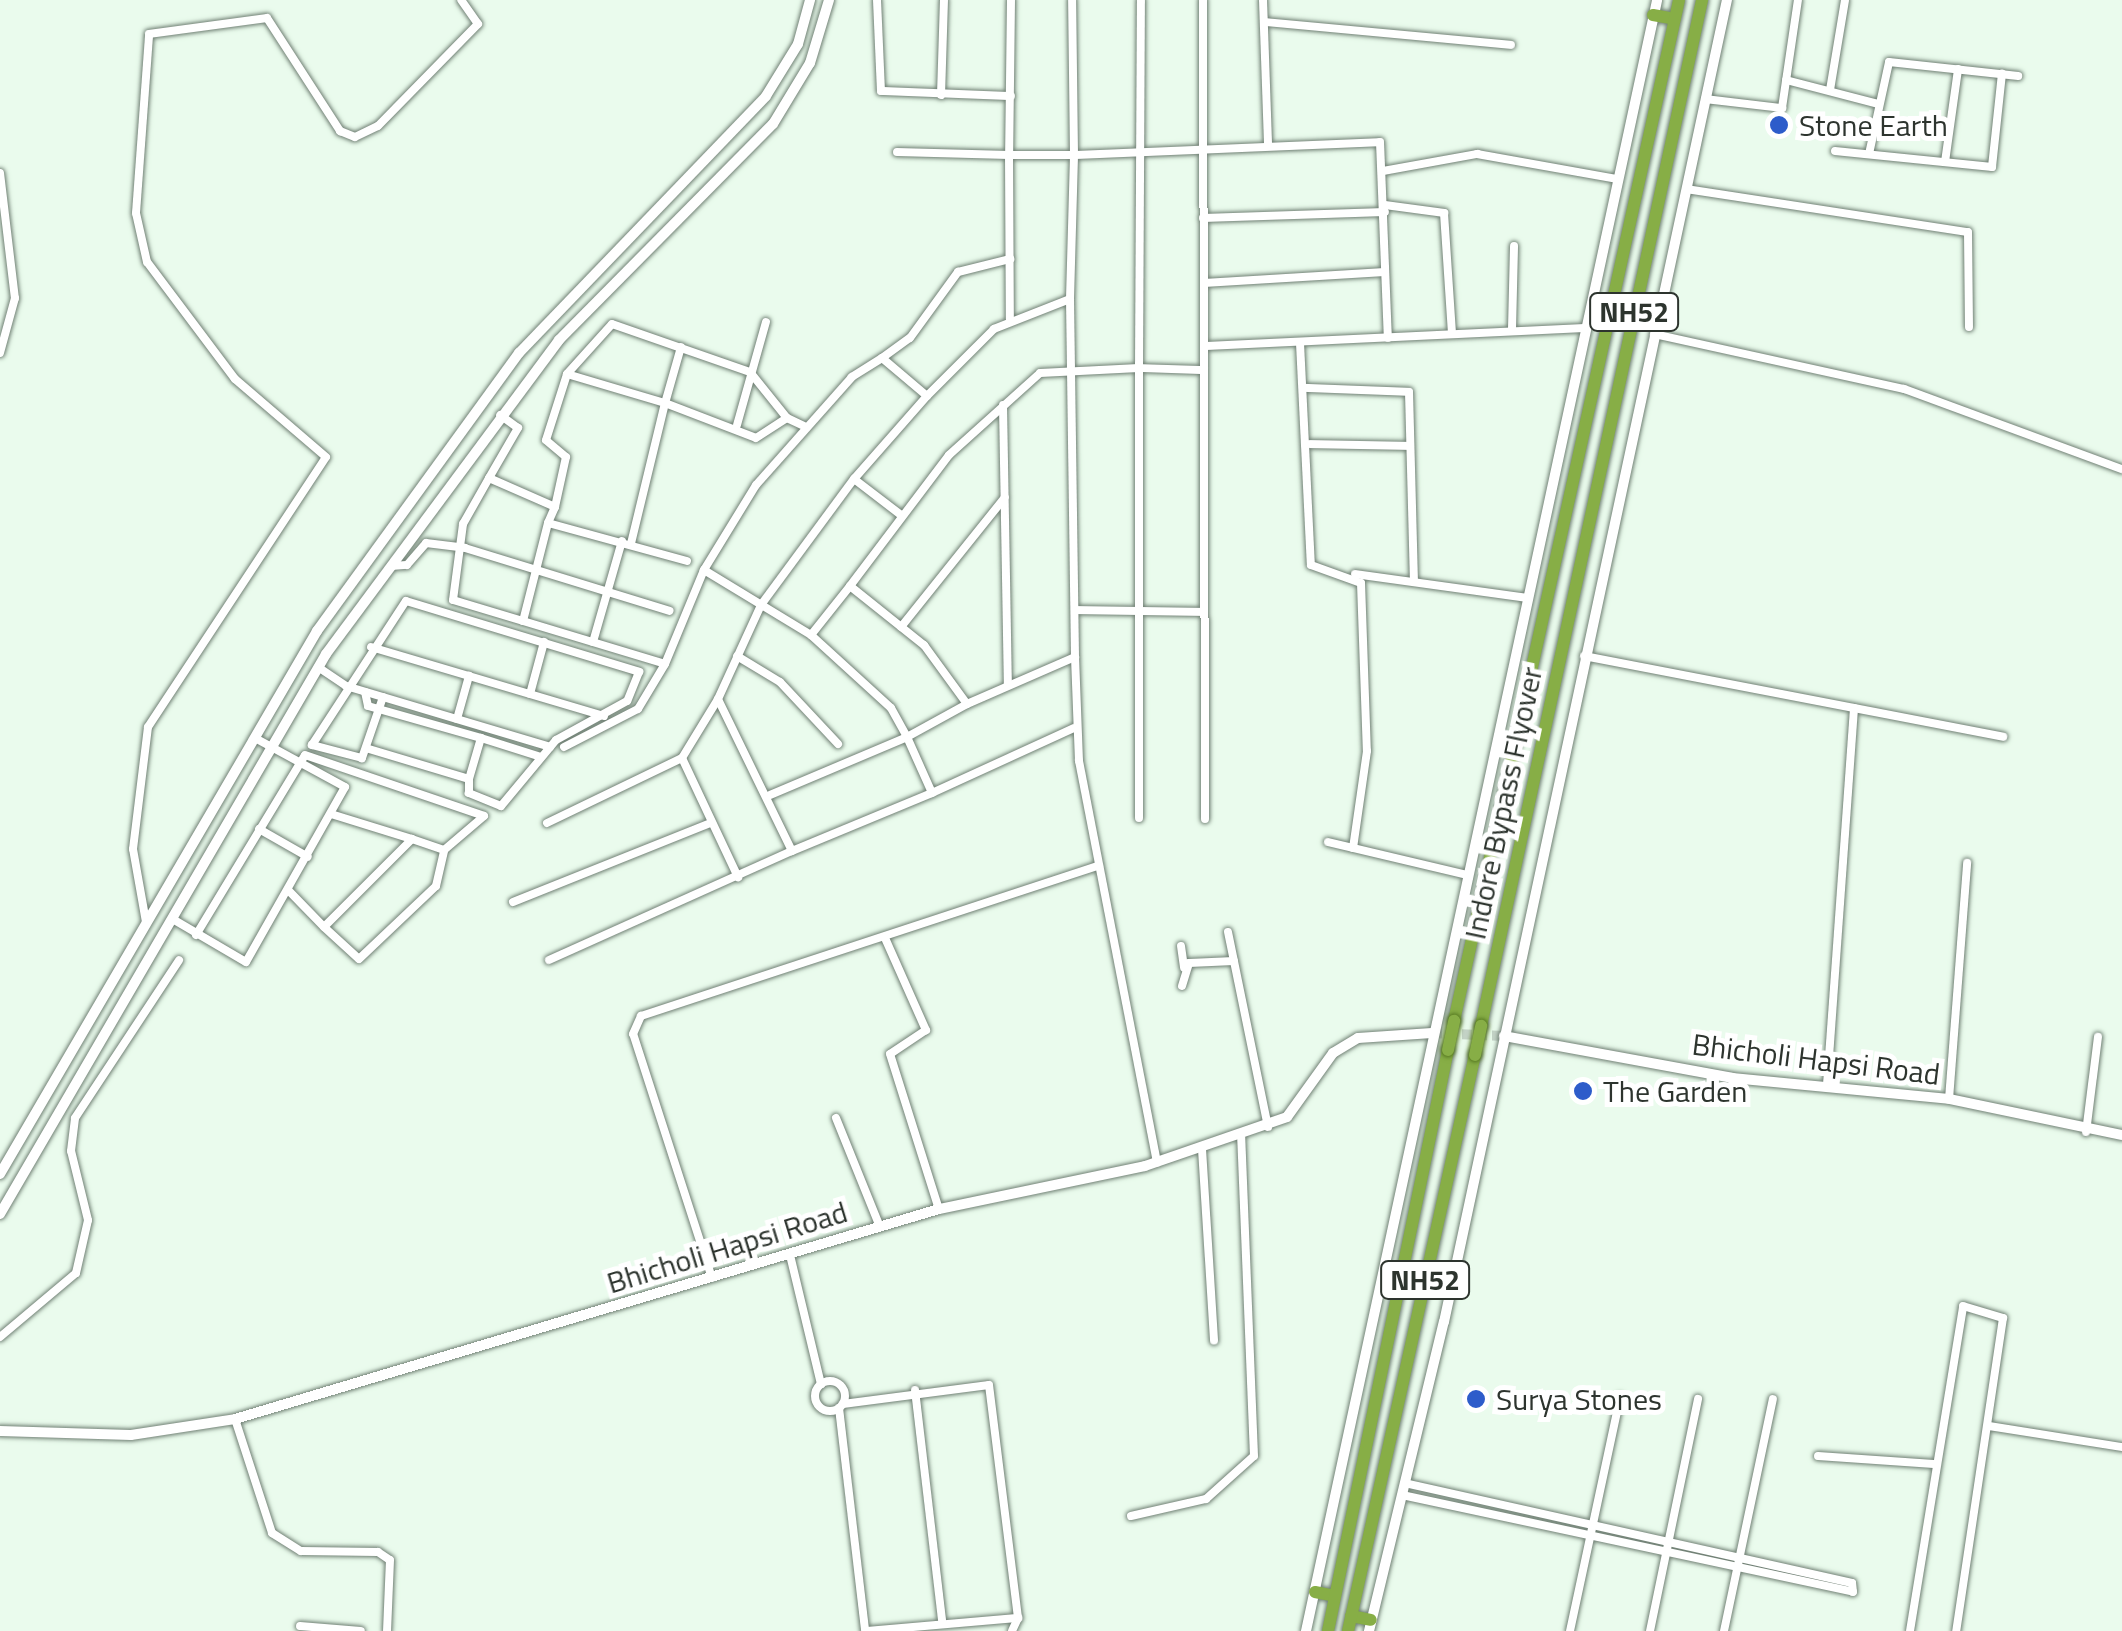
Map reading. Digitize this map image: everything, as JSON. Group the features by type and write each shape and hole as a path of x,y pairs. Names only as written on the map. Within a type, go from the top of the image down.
{"highway":[{"name":"Indore Bypass Flyover","path":"1334,1602 1678,0"},
{"name":"Indore Bypass Flyover","path":"1350,1624 1702,0"},
{"path":"1654,15 1675,20"},
{"path":"1315,1592 1334,1602"},
{"name":"NH52","path":"1328,1631 1334,1602"},
{"path":"1350,1624 1370,1626"}],"street":[{"path":"146,922 133,849 148,726 326,458 235,380 148,262 136,213 149,34 268,18 340,131 355,137 401,104 478,24 461,0"},
{"path":"0,1174 317,631 480,400 766,96 798,44 810,0"},
{"path":"0,1214 176,921 318,667 388,564 559,340 773,124 810,63 829,0"},
{"path":"877,0 878,87 942,95 1011,96"},
{"path":"942,95 944,0"},
{"path":"1010,319 1011,0"},
{"path":"1072,0 1074,728 1157,1163"},
{"path":"1140,818 1141,0"},
{"path":"1203,0 1205,819"},
{"path":"1263,0 1268,146"},
{"path":"1306,1631 1657,0"},
{"path":"1370,1626 1404,1490 1504,1036 1727,0"},
{"path":"1706,99 1782,108 1798,0"},
{"path":"1830,90 1845,0"},
{"path":"1265,22 1511,45"},
{"path":"1869,154 1889,62 2018,76"},
{"path":"1945,162 1958,69"},
{"path":"1836,151 1992,167 2002,74"},
{"path":"1786,80 1878,104"},
{"path":"897,152 1074,155 1380,142 1388,338"},
{"path":"1384,170 1478,154 1618,180"},
{"path":"0,173 15,298 0,353"},
{"path":"1686,188 1968,232 1969,327"},
{"path":"1203,218 1385,209 1444,213 1452,334"},
{"path":"1512,329 1514,246"},
{"path":"564,747 638,709 664,664 704,570 804,426 910,338 958,272 1010,259"},
{"path":"1204,283 1385,272"},
{"path":"0,274 11,274"},
{"path":"546,823 682,758 718,700 761,605 854,479 927,396 1010,319 1070,298"},
{"path":"737,425 766,322"},
{"path":"523,621 566,457 546,440 567,374 612,324 750,372 787,418 804,426"},
{"path":"1205,346 1586,328"},
{"path":"1654,334 1904,390 2122,469"},
{"path":"1300,342 1310,444 1311,564 1354,574 1414,579 1527,598"},
{"path":"593,642 626,542 681,347"},
{"path":"882,358 927,396"},
{"path":"810,635 901,516 1003,405 1040,373 1071,365 1204,370"},
{"path":"567,374 737,425 756,438 787,418"},
{"path":"1306,388 1405,387 1414,579"},
{"path":"1003,405 1008,684"},
{"path":"499,414 518,428 463,524 464,548 452,600 664,664"},
{"path":"1310,444 1410,446"},
{"path":"489,478 555,507"},
{"path":"854,479 901,516"},
{"path":"901,627 1006,497"},
{"path":"548,523 686,560"},
{"path":"388,564 407,565 426,543 464,548 670,611"},
{"path":"704,570 810,635 891,708 932,792"},
{"path":"1353,848 1367,750 1354,574"},
{"path":"850,586 901,627 966,704"},
{"path":"384,697 368,749 358,759 312,744 371,647 406,601 639,672 628,701 550,747 501,806 468,793 480,738"},
{"path":"1076,610 1204,612"},
{"path":"530,694 544,642"},
{"path":"371,647 604,716"},
{"path":"737,656 780,682 838,744"},
{"path":"770,795 907,737 966,704 1075,656"},
{"path":"1584,656 2003,737"},
{"path":"318,667 346,686 550,747"},
{"path":"457,719 469,676"},
{"path":"365,692 380,710 541,756"},
{"path":"718,700 770,795 792,851"},
{"path":"1827,1085 1854,708"},
{"path":"549,960 1074,728"},
{"path":"176,921 245,962 308,858 344,787 255,738"},
{"path":"368,749 470,779"},
{"path":"196,934 304,755 480,811 484,819 444,850 436,886 360,959 289,891"},
{"path":"682,758 738,877"},
{"path":"331,814 444,850"},
{"path":"513,902 711,823"},
{"path":"259,829 308,858"},
{"path":"324,928 412,839"},
{"path":"1328,842 1468,874"},
{"path":"1949,1099 1967,862"},
{"path":"712,1278 635,1022 1099,865"},
{"path":"1228,932 1268,1128"},
{"path":"884,938 926,1030 890,1054 939,1208"},
{"path":"1180,946 1182,986"},
{"path":"0,1338 76,1272 88,1220 71,1151 76,1118 179,960"},
{"path":"1184,968 1234,961"},
{"name":"Bhicholi Hapsi Road","path":"0,1431 131,1435 235,1419 939,1208 1157,1163 1268,1128 1358,1038 1432,1033"},
{"name":"Bhicholi Hapsi Road","path":"1504,1036 1732,1078 1949,1099 2086,1132 2122,1135"},
{"path":"2086,1132 2098,1037"},
{"path":"836,1118 880,1227"},
{"path":"1131,1516 1206,1500 1254,1456 1241,1138"},
{"path":"1202,1149 1214,1341"},
{"path":"790,1255 821,1384 818,1405 841,1406 915,1390 984,1383 992,1392 1018,1618 1012,1631"},
{"path":"1910,1631 1934,1464 1963,1306 2003,1318 1990,1426 1956,1631"},
{"path":"821,1384 842,1387 866,1631 1018,1618"},
{"path":"915,1390 942,1622"},
{"path":"1570,1631 1620,1397"},
{"path":"1724,1631 1774,1398"},
{"path":"1650,1631 1698,1399"},
{"path":"235,1419 272,1533 302,1551 378,1552 390,1560 387,1631"},
{"path":"1990,1426 2122,1447"},
{"path":"1818,1456 1934,1464"},
{"path":"1404,1490 1670,1547 1853,1592 1852,1583 1738,1563"},
{"path":"300,1626 361,1631"}],"tunnel":[{"path":"1432,1033 1504,1036"}],"place":[{"name":"Stone Earth","path":"1779,125"},
{"name":"The Garden","path":"1583,1091"},
{"name":"Surya Stones","path":"1476,1399"}]}
